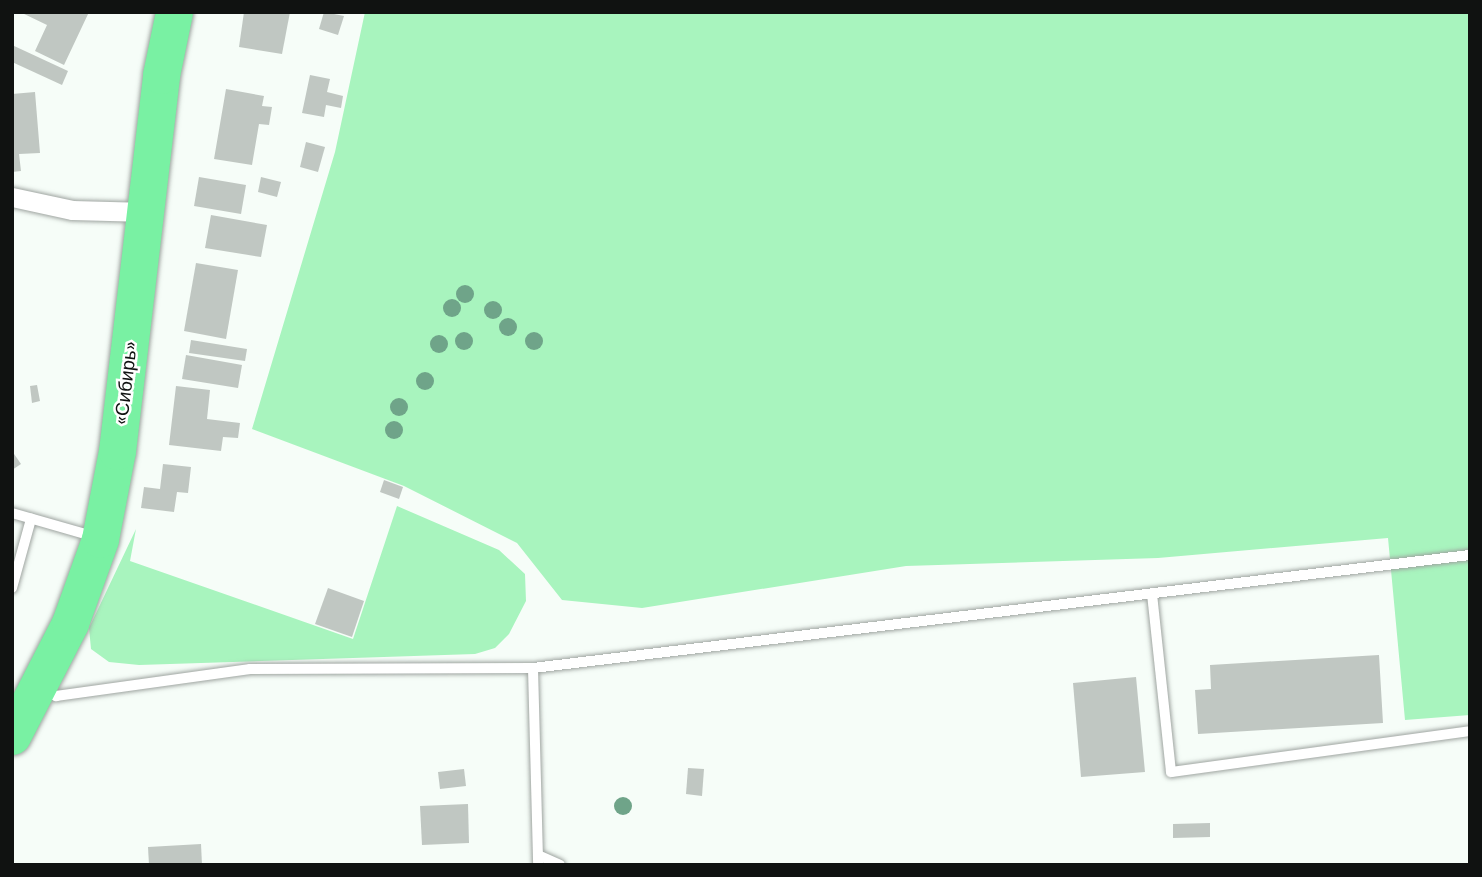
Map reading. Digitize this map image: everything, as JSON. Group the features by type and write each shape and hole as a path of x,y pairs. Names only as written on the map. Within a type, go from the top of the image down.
{"highway":[{"name":"«Сибирь»","path":"12,736 69,623 100,539 117,451 161,75 174,12"}],"street":[{"path":"12,197 72,210 147,212"}],"lane":[{"path":"12,513 100,539"},
{"path":"12,588 31,519"},
{"path":"38,687 56,696 250,668 533,668 1470,555"},
{"path":"1152,594 1171,772 1470,731"},
{"path":"533,668 538,860 560,865"}],"green space":[{"path":"365,12 1470,12 1470,715 1405,720 1388,538 1158,558 906,566 642,608 562,600 517,543 404,486 252,429 335,152"},
{"path":"397,506 499,550 525,574 526,601 509,634 495,648 475,654 139,665 109,662 91,649 89,628 136,529 130,561 353,639"}],"building":[{"path":"20,12 89,12 64,65 35,51 47,25"},
{"path":"244,12 290,12 282,54 239,47"},
{"path":"324,12 344,16 338,35 319,29"},
{"path":"12,45 68,71 62,85 12,62"},
{"path":"310,75 330,79 327,92 343,96 341,108 326,105 324,117 302,113"},
{"path":"226,89 264,96 262,106 272,107 269,125 259,124 252,165 214,159"},
{"path":"35,92 40,153 19,154 21,171 12,172 12,94"},
{"path":"306,142 325,147 318,172 300,167"},
{"path":"199,177 246,185 241,214 194,206"},
{"path":"261,177 281,182 277,197 258,192"},
{"path":"211,215 267,225 261,257 205,248"},
{"path":"196,263 238,270 226,339 184,331"},
{"path":"191,340 247,349 245,361 189,353"},
{"path":"186,355 242,365 238,388 182,379"},
{"path":"37,385 40,401 32,403 30,386"},
{"path":"176,386 210,390 207,419 240,423 238,438 223,437 221,451 169,445"},
{"path":"12,451 21,464 12,470"},
{"path":"163,464 191,467 188,493 177,492 174,512 141,508 144,487 160,489"},
{"path":"384,480 403,487 399,499 380,492"},
{"path":"328,588 364,601 352,637 315,624"},
{"path":"1379,655 1383,723 1198,734 1195,690 1211,689 1210,665"},
{"path":"1136,677 1145,772 1081,777 1073,683"},
{"path":"688,768 704,769 702,796 686,794"},
{"path":"464,769 466,786 440,789 438,772"},
{"path":"468,804 469,843 422,845 420,806"},
{"path":"1210,823 1210,837 1173,838 1173,824"},
{"path":"201,844 202,865 149,865 148,847"}]}
